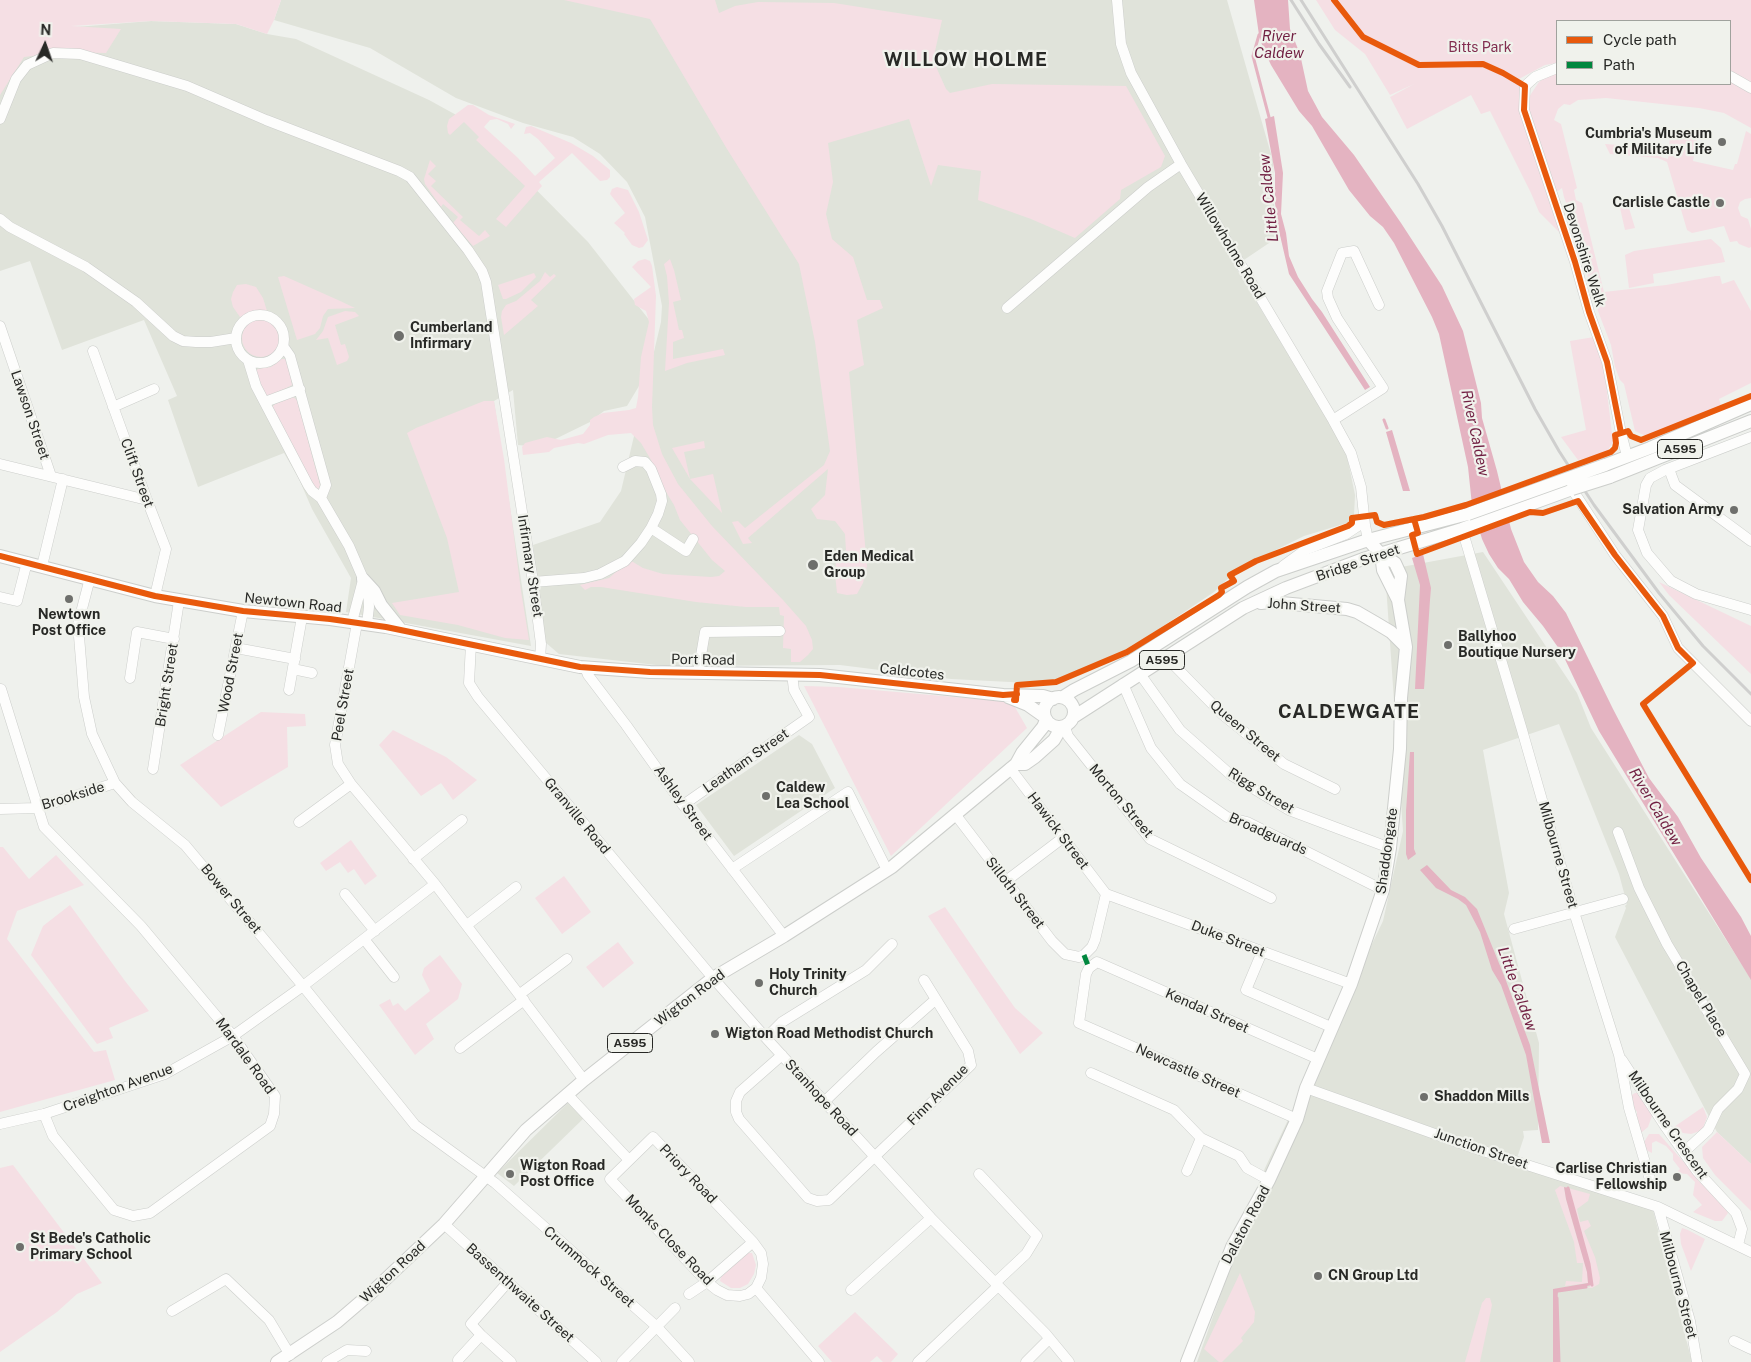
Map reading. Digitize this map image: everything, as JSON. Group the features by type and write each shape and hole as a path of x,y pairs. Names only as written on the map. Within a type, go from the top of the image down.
{"main road":[{"name":"A595","path":"1607,471 1627,456 1650,448 1751,404"},
{"name":"A595","path":"1607,471 1751,421"},
{"name":"Bridge Street","path":"1058,698 1131,661 1276,571 1368,540 1471,519 1572,490 1607,471"},
{"name":"Bridge Street","path":"1250,605 1286,588 1380,554 1462,529 1471,519 1607,471"},
{"name":"Shaddongate","path":"1306,1088 1351,984 1384,890 1390,848 1400,749 1401,698 1406,647 1398,600 1401,576 1395,563 1380,554 1368,540"},
{"name":"Newtown Road","path":"0,556 155,596 243,611 359,623 585,667"},
{"path":"364,579 374,591 381,605 401,630"},
{"name":"John Street","path":"1250,605 1270,602 1347,609 1357,612 1391,632 1406,647"},
{"name":"A595","path":"1075,716 1250,605"},
{"name":"Port Road","path":"585,667 650,672 820,675"},
{"name":"Caldcotes","path":"820,675 1003,695 1058,698"},
{"name":"Caldcotes","path":"1003,695 1028,706 1045,719"},
{"path":"1058,698 1072,702 1074,707 1075,716 1071,723 1063,727 1052,726 1045,719 1046,704 1058,698"},
{"name":"Wigton Road","path":"277,1362 337,1322 372,1292 444,1224 526,1130 584,1080 713,978 784,936 887,870 1013,766 1043,727 1045,719"},
{"name":"Wigton Road","path":"1013,766 1025,764 1035,757 1054,740 1063,727"},
{"name":"Dalston Road","path":"1187,1362 1220,1274 1232,1247 1269,1180 1297,1119 1306,1088"}],"street":[{"name":"Willowholme Road","path":"1117,0 1121,44 1131,73 1181,164 1351,453 1361,487 1368,540"},
{"name":"Infirmary Street","path":"0,119 16,79 27,66 53,53 80,54 187,86 266,120 400,171 410,177 468,250 482,271 486,282 534,582 541,644 540,659"},
{"name":"Devonshire Walk","path":"1556,68 1535,77 1524,86 1524,110 1607,362 1627,456"},
{"path":"1731,77 1751,88"},
{"path":"1007,308 1148,187 1181,164"},
{"path":"0,220 86,266 136,302 173,336 184,341 196,342 236,338"},
{"path":"1333,420 1383,388 1337,318 1328,298 1327,291 1342,253 1354,251 1379,305"},
{"path":"260,314 274,319 282,328 284,334 283,346 279,354 273,359 256,363 248,360 241,354 237,347 236,338 240,324 245,319 260,314"},
{"name":"Lawson Street","path":"0,326 51,476"},
{"path":"283,346 290,356 326,486 321,498"},
{"name":"Clift Street","path":"93,351 166,549 155,596"},
{"path":"248,360 256,386 308,486 321,498 349,546 364,579 368,590 359,623"},
{"path":"113,406 154,389"},
{"path":"265,402 300,389"},
{"path":"1751,437 1650,478 1646,485 1638,522 1639,536 1647,553 1671,580 1696,594 1751,610"},
{"path":"534,582 584,578 600,574 625,561 638,547 651,528 662,501 659,487 648,464 640,461 623,467"},
{"path":"0,464 147,500"},
{"path":"1669,469 1675,485 1751,541"},
{"path":"42,566 63,479"},
{"path":"1572,490 1614,555 1663,616 1669,633 1678,648 1751,721"},
{"name":"Bridge Street","path":"1276,571 1305,550 1346,534 1358,526 1364,518"},
{"path":"651,528 686,551 693,539"},
{"name":"Milbourne Street","path":"1462,529 1574,912 1619,1054 1629,1108 1651,1183"},
{"path":"0,597 17,601 27,562"},
{"name":"Bower Street","path":"90,578 78,624 84,697 92,734 115,782 132,802 185,844 415,1125 485,1175"},
{"path":"359,623 364,579"},
{"name":"Bright Street","path":"153,769 179,600"},
{"name":"Wood Street","path":"218,734 243,611"},
{"path":"289,690 302,616"},
{"name":"Peel Street","path":"359,623 335,745 338,764 351,784 467,925 584,1080"},
{"path":"698,673 705,632 780,631"},
{"path":"130,678 137,632 174,639"},
{"name":"Granville Road","path":"471,644 469,684 478,697 713,978"},
{"path":"236,648 294,664 312,673"},
{"name":"Queen Street","path":"1166,657 1222,714 1284,764 1335,789"},
{"name":"Ashley Street","path":"585,667 588,675 682,804 784,936"},
{"name":"Leatham Street","path":"682,804 809,718 794,690 792,674"},
{"name":"Rigg Street","path":"1140,674 1180,730 1231,775 1289,810 1390,848"},
{"name":"Broadguards","path":"1123,684 1151,748 1180,784 1227,817 1247,822 1384,890"},
{"name":"Mardale Road","path":"2,689 44,827 141,926 233,1036 275,1096 274,1114 270,1126 150,1213 133,1216 114,1210 52,1136 44,1114"},
{"name":"Morton Street","path":"1063,727 1068,736 1150,839 1271,898"},
{"name":"Hawick Street","path":"1013,766 1035,800 1106,894"},
{"name":"Brookside","path":"0,809 37,808 115,782"},
{"path":"299,822 351,784"},
{"path":"732,869 848,792 887,870"},
{"name":"Silloth Street","path":"954,814 1052,941 1065,954 1079,958 1084,955"},
{"path":"413,859 462,820"},
{"name":"Chapel Place","path":"1618,832 1639,888 1668,944 1748,1078 1718,1109 1708,1130 1684,1152"},
{"path":"1006,881 1064,837"},
{"name":"Creighton Avenue","path":"0,1124 44,1114 165,1074 233,1036 303,986 435,884"},
{"path":"467,925 516,887"},
{"path":"345,894 375,931"},
{"path":"1093,965 1084,955 1092,947 1095,940 1106,894"},
{"name":"Duke Street","path":"1106,894 1351,984"},
{"path":"1514,929 1623,899"},
{"path":"364,939 394,977"},
{"path":"766,1038 782,1022 866,970 892,944"},
{"path":"1262,952 1246,990 1331,1027"},
{"path":"460,1048 567,959"},
{"name":"Newcastle Street","path":"1093,965 1086,974 1079,1023 1297,1119"},
{"name":"Kendal Street","path":"1093,965 1318,1059"},
{"name":"Stanhope Road","path":"713,978 931,1218 1049,1339 1068,1362"},
{"name":"Finn Avenue","path":"875,1156 971,1065 968,1052 924,980"},
{"path":"824,1102 935,1000"},
{"name":"Milbourne Crescent","path":"1619,1054 1697,1171 1736,1213 1742,1229 1738,1245"},
{"path":"782,1055 743,1088 737,1098 735,1108 739,1119 808,1198 817,1201 829,1200 875,1156"},
{"path":"1091,1073 1174,1110 1201,1138 1239,1156 1247,1168 1269,1180"},
{"name":"Junction Street","path":"1306,1088 1482,1150 1658,1207 1751,1252"},
{"path":"568,1094 629,1160"},
{"name":"Priory Road","path":"629,1160 653,1137 753,1242 761,1253 763,1264 761,1278 756,1288"},
{"path":"1187,1171 1201,1138"},
{"name":"Monks Close Road","path":"629,1160 610,1179 706,1282 727,1295 740,1296 748,1294 756,1288"},
{"path":"918,1362 997,1285 1026,1254 1037,1236 979,1174"},
{"name":"Crummock Street","path":"485,1175 656,1326 689,1362"},
{"name":"Milbourne Street","path":"1658,1207 1690,1321 1698,1362"},
{"path":"851,1290 931,1218"},
{"name":"Bassenthwaite Street","path":"444,1224 596,1362"},
{"path":"689,1294 753,1242"},
{"path":"172,1311 226,1279 269,1320 290,1355"},
{"path":"508,1282 471,1324 511,1362"},
{"path":"756,1288 819,1362"},
{"path":"622,1362 675,1308"},
{"path":"458,1360 481,1335"},
{"path":"1026,1362 1049,1339"},
{"path":"1734,1341 1751,1349"},
{"path":"327,1362 347,1350 366,1351"}],"shaded area":[{"path":"281,0 1227,0 1273,161 1275,239 1235,266 1346,451 1355,495 1354,515 1347,523 1304,536 1238,569 1214,592 1127,652 1111,657 1066,679 1030,683 951,679 840,665 665,666 559,654 545,642 533,545 600,522 621,491 661,322 662,306 645,217 627,182 600,154 573,137 523,123 456,98 370,48 274,20"},
{"name":"Cumberland Infirmary","path":"151,21 236,24 267,34 296,39 429,100 469,122 588,242 650,321 642,381 627,406 604,411 590,422 539,447 518,445 513,390 494,401 531,646 346,612 351,578 312,509 299,479 284,453 198,487 168,400 177,396 144,320 62,350 30,261 0,271 0,33"},
{"path":"1483,552 1577,693 1591,728 1751,979 1751,1164 1717,1132 1615,937 1627,904 1619,874 1559,724 1483,750 1509,893 1504,914 1539,1043 1538,1130 1523,1131 1524,1137 1516,1161 1653,1210 1692,1362 1197,1362 1265,1168 1383,921 1403,831 1385,570"},
{"name":"Caldew Lea School","path":"799,735 812,744 835,788 734,856 696,805"},
{"path":"571,1100 586,1116 514,1186 497,1173"}],"green space":[{"path":"0,0 281,0 267,34 236,24 151,21 71,26 121,29 106,53 64,52 24,57 0,95"},
{"path":"564,0 715,0 719,13 735,6 758,2 834,3 942,20 933,60 946,89 950,93 992,84 1126,86 1165,156 1161,167 1121,190 1120,199 1075,238 1031,219 978,200 981,171 938,165 931,186 909,119 828,143 833,182 826,214 832,239 853,257 867,300 880,300 883,308 857,320 864,365 849,372 867,566 863,583 857,594 837,593 836,562 846,550 845,534 835,521 817,519 811,509 825,495 828,469 748,538 752,543 743,544 732,522 738,521 745,528 824,465 830,451 815,342 799,264 727,149 650,19"},
{"name":"Bitts Park","path":"1316,0 1751,0 1751,84 1731,74 1731,20 1556,20 1556,63 1545,65 1517,80 1522,91 1529,97 1539,82 1550,73 1556,71 1556,85 1731,85 1731,82 1751,93 1751,128 1724,113 1699,108 1606,98 1578,100 1570,105 1564,104 1558,109 1554,120 1561,124 1577,188 1574,190 1576,200 1582,203 1604,292 1666,285 1716,276 1720,276 1722,284 1734,280 1751,311 1751,383 1719,399 1721,405 1646,436 1635,431 1624,384 1620,380 1615,367 1611,345 1593,298 1578,236 1562,188 1558,191 1549,188 1560,233 1539,212 1490,111 1481,114 1471,95 1407,129 1390,97 1414,84 1390,95 1365,54 1335,30"},
{"path":"468,105 473,105 489,115 515,124 511,129 508,124 497,119 490,120 484,127 535,176 555,158 538,139 530,133 524,134 526,127 531,126 571,143 593,156 610,170 610,177 607,180 600,181 572,153 539,182 542,186 506,227 496,219 525,186 476,140 479,137 464,122 450,135 448,133 449,119"},
{"path":"1746,131 1751,134 1751,198 1740,202 1738,208 1741,216 1748,219 1751,229 1751,247 1749,248 1739,244 1737,241 1730,242 1724,226 1692,233 1687,230 1667,162 1658,158 1610,154 1605,144 1663,148 1661,157 1668,159 1670,136 1697,139 1693,161 1733,170 1735,164 1737,164"},
{"path":"430,160 436,166 428,174 436,181 431,186 463,217 460,220 479,236 485,230 490,236 473,246 453,223 458,217 443,204 441,207 425,184 424,179"},
{"path":"617,187 628,190 639,212 648,240 643,247 639,248 632,245 625,233 614,223 625,213 610,194 612,189"},
{"path":"1626,198 1635,228 1625,230 1618,199"},
{"path":"1711,239 1721,248 1725,262 1653,274 1654,283 1629,288 1625,255 1634,251"},
{"path":"645,259 650,261 652,266 656,296 652,407 653,425 662,454 678,484 712,526 806,626 812,640 813,649 800,662 791,662 791,649 783,648 784,616 780,615 779,607 746,607 696,602 601,587 591,587 585,590 580,585 609,578 628,559 643,568 663,574 711,577 719,576 725,571 712,560 680,520 674,505 655,474 651,460 641,443 631,433 608,435 584,444 578,443 554,448 549,452 523,455 522,447 525,443 547,437 561,440 583,434 590,425 590,420 594,417 603,413 636,408 641,357 649,322 646,311 635,305 634,299 651,287 632,267 638,261"},
{"path":"670,259 681,300 673,302 679,330 682,330 684,338 673,342 673,359 723,349 725,355 687,363 665,371 669,303 664,264"},
{"path":"545,272 550,277 554,274 556,276 531,300 538,306 504,335 502,311 506,305 516,301 540,281"},
{"path":"534,273 536,277 521,292 503,299 498,285"},
{"path":"284,276 355,308 328,309 323,316 320,328 315,334 297,340 278,277"},
{"path":"246,284 256,287 263,298 267,311 253,311 240,317 233,307 231,299 237,285"},
{"path":"345,311 355,312 359,316 335,325 341,345 345,344 349,357 347,361 337,365 328,338 316,340 323,331 328,317"},
{"path":"261,319 268,320 274,325 279,331 279,345 274,351 268,356 261,357 254,356 248,351 243,345 242,338 243,331 248,325 254,320"},
{"path":"1594,337 1601,342 1613,442 1606,453 1578,460 1561,437 1586,430 1570,341"},
{"path":"281,359 285,359 288,362 292,385 270,396 266,395 254,373 258,369 271,367"},
{"path":"293,397 297,400 320,485 319,489 315,487 272,407"},
{"path":"484,401 494,401 529,640 505,638 458,625 400,615 392,603 459,592 447,538 407,433"},
{"path":"704,441 705,448 684,452 690,479 672,448"},
{"path":"713,474 722,513 690,479"},
{"path":"1659,582 1751,626 1751,674 1669,595"},
{"path":"804,686 839,687 1012,702 1027,728 891,856"},
{"path":"261,712 305,714 306,726 287,727 288,767 221,807 180,765"},
{"path":"393,730 446,757 477,780 453,800 441,783 421,796 379,745"},
{"path":"351,840 377,876 365,885 354,869 348,873 340,862 326,871 320,863"},
{"path":"0,847 3,847 29,879 56,855 84,885 17,911 7,939 94,1052 106,1050 115,1080 0,1112"},
{"path":"564,876 591,912 562,934 535,898"},
{"path":"70,905 149,1011 109,1028 113,1038 97,1044 31,955 43,926"},
{"path":"945,907 1015,1008 1043,1033 1020,1054 928,916"},
{"path":"618,942 634,963 603,988 586,967"},
{"path":"440,955 462,984 458,999 426,1024 434,1039 415,1055 379,1005 390,999 393,1006 398,1003 405,1011 430,991 422,975 424,968"},
{"path":"1640,1093 1653,1113 1648,1127 1642,1132 1637,1132 1635,1125 1637,1112 1632,1106 1630,1096"},
{"path":"1703,1107 1707,1117 1700,1131 1691,1134 1683,1133 1674,1127"},
{"path":"1717,1132 1751,1164 1751,1211 1715,1175 1703,1158 1702,1147"},
{"path":"1649,1134 1659,1134 1727,1211 1728,1213 1722,1221 1715,1221 1693,1212 1702,1205 1693,1195 1695,1182 1687,1174 1676,1173 1680,1169 1673,1160 1673,1154 1666,1146 1656,1141 1652,1143 1652,1153 1644,1147 1644,1142"},
{"name":"St Bede's Catholic Primary School","path":"13,1165 102,1283 77,1294 57,1312 0,1352 0,1168"},
{"path":"1560,1186 1564,1187 1587,1272 1588,1283 1565,1286 1566,1281 1582,1282 1583,1263 1577,1263 1574,1242 1555,1190"},
{"path":"1568,1188 1590,1194 1588,1201 1577,1209 1580,1222 1588,1220 1591,1226 1584,1231 1595,1257 1600,1278 1599,1284 1592,1288 1585,1288 1590,1287 1589,1264"},
{"path":"1682,1228 1705,1239 1691,1271 1681,1244 1680,1234"},
{"path":"747,1253 752,1253 756,1265 754,1274 748,1284 740,1288 731,1288 720,1281 721,1277"},
{"path":"1240,1273 1255,1312 1254,1322 1241,1338 1243,1341 1222,1362 1219,1362 1204,1349"},
{"path":"1486,1298 1490,1298 1492,1305 1480,1362 1465,1362 1482,1303"},
{"path":"855,1312 898,1354 891,1362 883,1362 877,1356 870,1362 832,1362 818,1346"}],"water":[{"name":"River Caldew","path":"1254,0 1288,0 1290,29 1300,54 1308,91 1322,117 1354,155 1442,286 1463,331 1481,403 1482,418 1511,529 1524,562 1538,582 1553,596 1566,613 1649,778 1678,817 1701,858 1741,917 1751,936 1751,980 1599,731 1562,653 1489,554 1482,539 1472,505 1468,467 1439,334 1432,317 1394,243 1383,227 1370,216 1349,190 1312,126 1299,111 1271,65 1259,35"},
{"path":"1274,116 1283,173 1281,214 1289,256 1298,277 1370,387 1365,390 1289,274 1279,231 1275,203 1275,173 1265,119"},
{"path":"1392,430 1410,491 1403,491 1386,432"},
{"path":"1423,554 1431,588 1424,689 1415,689 1420,585 1412,558"},
{"path":"1410,752 1414,752 1414,849 1416,854 1408,860 1406,854 1406,811"},
{"path":"1427,865 1451,890 1465,897 1477,909 1530,1045 1550,1143 1542,1143 1526,1055 1501,985 1492,970 1480,932 1466,905 1436,888 1420,870"},
{"path":"1564,1187 1568,1188 1589,1264 1592,1285 1558,1292 1559,1362 1553,1362 1553,1289 1588,1283 1587,1272"}],"waterway":[{"name":"Little Caldew","path":"1262,32 1259,35 1253,56 1270,121"},
{"path":"1384,420 1387,428"},
{"name":"Little Caldew","path":"1568,1188 1589,1264 1592,1285"},
{"name":"Little Caldew","path":"1558,1291 1586,1287"},
{"name":"Little Caldew","path":"1557,1298 1559,1362"}],"railway":[{"path":"1291,0 1319,44 1350,87"},
{"path":"1301,0 1418,184 1442,226 1535,409 1559,451 1594,505 1659,593 1703,646 1751,694"}],"marked path":[{"path":"1084,955 1089,968"}],"cycle path":[{"path":"1334,0 1363,37 1419,65 1483,64 1525,86 1524,110 1607,362 1621,433"},
{"path":"1014,700 1016,700 1017,685 1056,682 1127,652 1219,595 1222,592 1221,588 1234,581 1230,575 1256,561 1348,526 1352,523 1352,518 1375,515 1377,522 1384,525 1424,517 1466,505 1611,452 1615,448 1615,435 1628,431 1631,436 1641,440 1751,396"},
{"path":"1414,519 1418,533 1412,535 1417,554 1530,512 1543,513 1578,501 1615,555 1663,616 1678,648 1693,663 1643,704 1751,880"},
{"path":"0,556 155,596 243,611 330,619 386,627 580,667 650,672 820,675 1003,695 1017,694"}],"place":[{"name":"Cumbria's Museum of Military Life","path":"1722,142"},
{"name":"Carlisle Castle","path":"1720,203"},
{"name":"Cumberland Infirmary","path":"399,336"},
{"name":"Salvation Army","path":"1734,510"},
{"name":"Eden Medical Group","path":"813,565"},
{"name":"Newtown Post Office","path":"69,599"},
{"name":"Ballyhoo Boutique Nursery","path":"1448,645"},
{"name":"Caldew Lea School","path":"766,796"},
{"name":"Holy Trinity Church","path":"759,983"},
{"name":"Wigton Road Methodist Church","path":"715,1034"},
{"name":"Shaddon Mills","path":"1424,1097"},
{"name":"Wigton Road Post Office","path":"510,1174"},
{"name":"Carlise Christian Fellowship","path":"1677,1177"},
{"name":"St Bede's Catholic Primary School","path":"20,1247"},
{"name":"CN Group Ltd","path":"1318,1276"}],"district":[{"name":"WILLOW HOLME","path":"966,60"},
{"name":"CALDEWGATE","path":"1349,712"}]}
